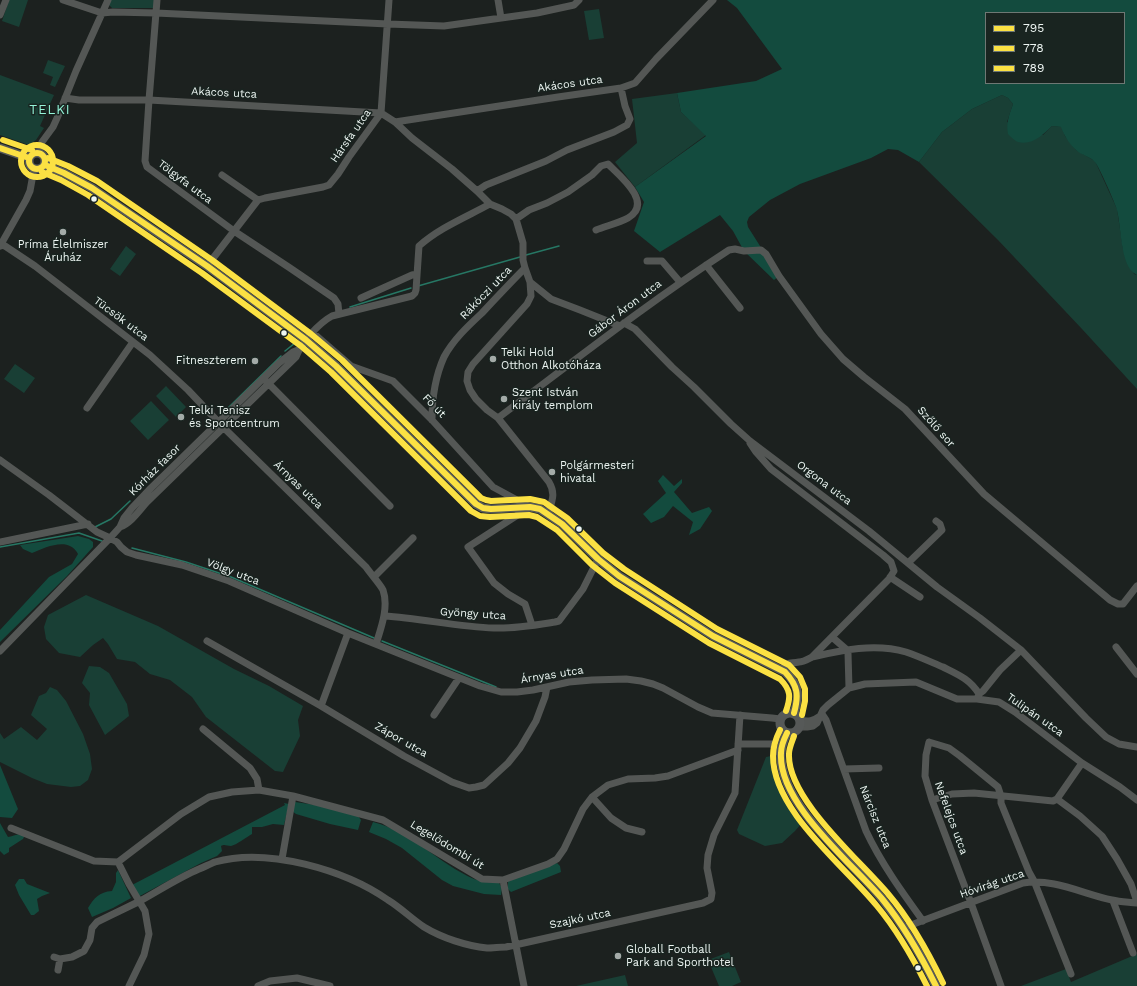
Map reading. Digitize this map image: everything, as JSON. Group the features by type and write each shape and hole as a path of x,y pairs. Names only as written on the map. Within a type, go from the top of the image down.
{"main road":[{"path":"0,148 29,158"},
{"path":"39,152 45,157 46,162 45,165 39,169 34,168 30,165 29,158 32,154 39,152"},
{"name":"Fő út","path":"45,165 92,188 207,266 306,340 340,370 476,504 483,508 491,509 530,507 540,509 562,524 598,559 619,576 718,639 781,670 791,678 796,686 798,695 798,720"},
{"path":"789,712 798,720 798,729 787,733 781,727 780,719 785,713 789,712"},
{"path":"787,733 783,742 781,760 785,778 795,799 825,837 883,900 903,928 930,973 936,986"}],"street":[{"path":"0,15 6,0"},
{"path":"63,0 102,13 156,13 444,26 537,13 574,5 579,0"},
{"path":"39,152 42,142 53,127 108,0"},
{"name":"Tölgyfa utca","path":"157,0 145,161 147,167 234,231 334,298 338,304 339,314"},
{"name":"Hársfa utca","path":"258,200 323,188 329,185 381,113 389,0"},
{"path":"498,0 501,18"},
{"name":"Akácos utca","path":"395,122 558,96 621,88 636,83 656,59 713,0"},
{"path":"477,191 481,187 546,161 567,150 614,132 627,125 630,120 621,88"},
{"name":"Akácos utca","path":"65,98 80,100 149,100 381,113"},
{"path":"381,113 395,122 412,138 452,168 490,204 512,214 516,218 529,210 568,192 592,175 601,166 608,164 636,195 638,203 635,212 628,218 596,230"},
{"path":"0,245 28,196 34,168"},
{"path":"207,266 258,200 222,175"},
{"path":"306,340 326,319 332,316 412,296 416,290 419,246 443,229 490,204"},
{"name":"Rákóczi utca","path":"432,420 434,390 439,369 445,356 465,330 525,268 523,260 523,243 516,218"},
{"name":"Tücsök utca","path":"0,245 5,246 35,266 133,342 167,370 188,390 221,426"},
{"name":"Gábor Áron utca","path":"498,418 680,282 729,250"},
{"name":"Szőlő sor","path":"729,250 761,250 766,254 779,276 821,334 844,359 864,377 905,409 984,494 1110,600 1118,604 1123,604 1137,586"},
{"path":"647,261 662,261 680,282"},
{"path":"706,264 740,308"},
{"path":"525,268 530,282 530,296 527,304 483,352 468,372 467,381 470,390 476,399 498,418 550,482 554,495 548,514"},
{"path":"361,298 417,274"},
{"name":"Orgona utca","path":"530,282 551,299 635,329 672,367 750,441 869,531 1021,650 1106,737 1119,744 1137,747"},
{"name":"Fő út","path":"313,333 351,366 393,381 432,420 493,487 530,507"},
{"name":"Kórház fasor","path":"0,651 120,528 124,518 132,508 144,500 266,381 296,357 298,350 306,340"},
{"path":"87,408 133,342"},
{"path":"266,381 390,506"},
{"name":"Árnyas utca","path":"221,426 366,567 374,577 383,590 385,601 384,616 376,644"},
{"path":"750,441 750,444 771,469 883,555 891,562 892,574 920,596"},
{"name":"Völgy utca","path":"0,460 97,532 117,542 127,552 182,565 229,582 348,633"},
{"path":"530,507 468,547 494,583 508,594 525,604 532,625"},
{"path":"908,563 942,530 940,524 936,521"},
{"path":"0,542 88,524"},
{"path":"374,577 413,538"},
{"name":"Gyöngy utca","path":"384,616 496,629 559,621 583,589 598,559"},
{"path":"812,657 892,574"},
{"path":"321,706 348,633"},
{"name":"Árnyas utca","path":"348,633 459,678 501,692 517,692 547,688 569,682 626,679 653,684 712,713 780,719"},
{"path":"832,637 847,650 850,688"},
{"name":"Zápor utca","path":"207,641 321,706 404,756 452,782 469,788 484,785 520,748 536,721 547,688"},
{"path":"1116,647 1137,674"},
{"path":"781,670 785,665 791,663 847,650 870,648 889,649 905,652 928,660 961,676 974,686 978,696 1000,670 1021,650"},
{"path":"434,715 459,678"},
{"name":"Tulipán utca","path":"798,720 807,727 813,726 817,723 828,705 850,688 865,684 916,682 957,699 978,696 999,702 1015,712 1082,763 1120,787 1137,800"},
{"name":"Nárcisz utca","path":"822,714 826,720 866,831 873,846 883,864 923,920"},
{"name":"Szajkó utca","path":"139,901 180,877 214,863 229,859 282,859 333,872 362,884 389,900 424,927 439,935 461,943 488,948 506,946 695,904 711,899 712,893 707,868 708,855 714,835 735,793 740,715"},
{"path":"202,729 250,768 258,779 259,790"},
{"name":"Nefelejcs utca","path":"1001,796 998,786 960,756 948,748 929,742 926,755 925,776 932,800 1001,986"},
{"path":"738,747 772,744 775,752"},
{"name":"Legelődombi út","path":"118,862 181,814 209,797 232,792 259,790 293,796 384,820 482,879 503,880 548,864 557,859 564,849 583,809 592,797 608,786 628,779 668,776 738,747"},
{"path":"932,800 952,794 974,793 1053,801 1057,799 1082,763"},
{"path":"844,769 879,768"},
{"path":"282,859 293,796"},
{"path":"1001,796 1004,810 1071,974"},
{"path":"592,797 611,818 626,828 642,832"},
{"path":"1057,799 1080,816 1102,836 1131,884 1137,902"},
{"path":"11,828 94,861 118,862 128,884 145,911 149,934 144,955 128,986"},
{"path":"503,880 524,986"},
{"name":"Hóvirág utca","path":"903,928 1023,883 1034,881 1071,888 1113,901 1137,902"},
{"path":"58,970 57,958 72,957 84,951 90,940 92,928 96,922 139,901"},
{"path":"1113,901 1133,953"},
{"path":"258,986 270,981 297,978 330,986"}],"green space":[{"path":"9,0 28,0 19,27 2,21"},
{"path":"110,0 154,0 154,8 112,8 108,4"},
{"path":"727,0 1137,0 1137,275 1131,270 1127,263 1122,244 1116,207 1106,183 1094,161 1073,148 1061,127 1052,126 1033,141 1023,143 1014,140 1008,134 1007,130 1008,119 1013,104 1008,98 1002,95 972,109 942,132 919,162 898,150 888,149 871,158 800,184 770,200 749,217 747,222 748,227 779,276 774,280 744,251 733,231 720,215 660,252 634,231 644,202 635,187 706,136 681,112 677,93 756,81 782,69 737,8"},
{"path":"599,9 604,38 589,40 584,11"},
{"path":"48,60 65,66 55,87 50,85 53,77 43,73"},
{"path":"0,75 54,95 40,126 44,128 36,140 29,145 0,135"},
{"path":"677,93 681,112 706,135 635,187 615,162 637,143 632,99"},
{"path":"1002,95 1008,98 1013,104 1007,122 1043,135 1052,126 1062,127 1065,136 1076,150 1095,161 1117,209 1123,249 1134,274 1137,275 1137,389 998,240 919,162 942,132 972,109"},
{"path":"126,246 136,254 120,276 110,269"},
{"path":"15,364 35,378 24,393 4,379"},
{"path":"166,386 186,407 176,417 156,396"},
{"path":"151,401 169,420 148,440 130,421"},
{"path":"663,475 674,486 682,479 682,483 674,492 692,513 709,507 712,511 700,529 689,535 693,522 673,506 664,517 651,523 643,514 666,493 658,481"},
{"path":"78,536 89,539 93,542 93,547 67,576 0,642 0,630 49,577 72,564 78,554 69,545 63,544 50,546 32,553 23,549 20,545"},
{"path":"86,595 158,626 303,706 298,720 300,736 283,772 275,771 206,717 192,697 170,680 150,674 135,662 117,659 103,638 80,657 59,653 46,639 44,627 48,615"},
{"path":"89,666 100,667 109,673 127,704 129,716 105,735 89,705 90,693 82,683"},
{"path":"50,687 57,690 66,701 83,734 90,754 92,769 88,780 80,786 71,787 47,784 0,762 0,733 4,739 21,727 37,740 47,729 31,715 39,696 46,693"},
{"path":"771,756 785,797 799,815 802,823 782,843 765,846 739,834 737,830 766,757"},
{"path":"0,765 18,809 12,818 0,817"},
{"path":"295,802 316,805 358,816 361,820 358,830 296,814 292,811"},
{"path":"284,803 289,804 284,825 273,824 262,827 252,827 252,834 239,843 231,846 221,846 222,851 217,856 138,897 132,885 285,805"},
{"path":"373,822 387,826 400,833 461,873 474,879 499,883 502,888 501,895 484,894 453,886 442,880 402,848 369,832"},
{"path":"0,823 8,837 18,834 25,835 23,839 9,848 9,852 4,855 0,851"},
{"path":"557,863 560,866 561,872 511,892 508,889 508,881"},
{"path":"118,870 131,898 92,917 88,908 97,896 112,891 116,882 116,873"},
{"path":"19,879 24,879 27,884 50,893 37,899 39,911 34,915 31,915 19,895 15,885"},
{"path":"729,952 741,982 732,986 719,986 708,960"},
{"path":"1137,954 1137,986 1021,986 1066,969 1071,982"},
{"path":"625,975 628,986 576,986"}],"waterway":[{"path":"526,255 559,246"},
{"path":"418,286 520,257"},
{"path":"350,307 411,288"},
{"path":"285,351 295,343"},
{"path":"229,407 281,356"},
{"path":"95,527 111,519 130,501"},
{"path":"0,547 79,533 102,541"},
{"path":"132,548 186,562 231,577 374,638"},
{"path":"382,641 496,687"}],"transit line":[{"name":"789","path":"3,140 32,150"},
{"name":"778","path":"34,145 40,145 49,149 53,161 49,173 40,177 34,177 25,173 21,164 21,158 25,149 34,145"},
{"name":"795","path":"0,148 29,158"},
{"name":"795","path":"34,153 40,153 45,158 45,161 43,167 40,169 34,169 29,164 29,158 34,153"},
{"name":"789","path":"48,158 68,166 97,181 212,260 311,334 342,360 481,498 491,501 530,499 544,502 567,518 603,553 624,569 717,629 789,665 800,677 805,689 805,701 802,715"},
{"name":"795","path":"45,165 92,188 207,266 306,340 336,366 476,504 483,508 491,509 530,507 540,509 562,524 598,559 619,576 713,636 785,672 795,686 797,701 794,713"},
{"name":"778","path":"42,172 61,180 88,195 202,273 301,346 331,372 471,511 480,516 490,517 529,515 537,517 557,530 592,565 615,583 709,643 780,679 788,690 789,694 789,702 786,711"},
{"name":"778","path":"780,730 775,742 773,756 776,777 785,797 797,817 813,837 863,890 884,915 904,944 927,986"},
{"name":"795","path":"787,733 782,745 781,753 783,772 791,792 804,812 820,832 870,885 891,910 912,942 936,986"},
{"name":"789","path":"794,736 789,754 792,772 800,790 812,809 828,829 877,881 905,915 919,937 943,983"}],"place":[{"name":"Príma Élelmiszer Áruház","path":"63,232"},
{"name":"Telki Hold Otthon Alkotóháza","path":"493,359"},
{"name":"Fitneszterem","path":"255,361"},
{"name":"Szent István király templom","path":"504,399"},
{"name":"Telki Tenisz és Sportcentrum","path":"181,417"},
{"name":"Polgármesteri hivatal","path":"552,472"},
{"name":"Globall Football Park and Sporthotel","path":"618,956"}],"district":[{"name":"TELKI","path":"50,110"}]}
